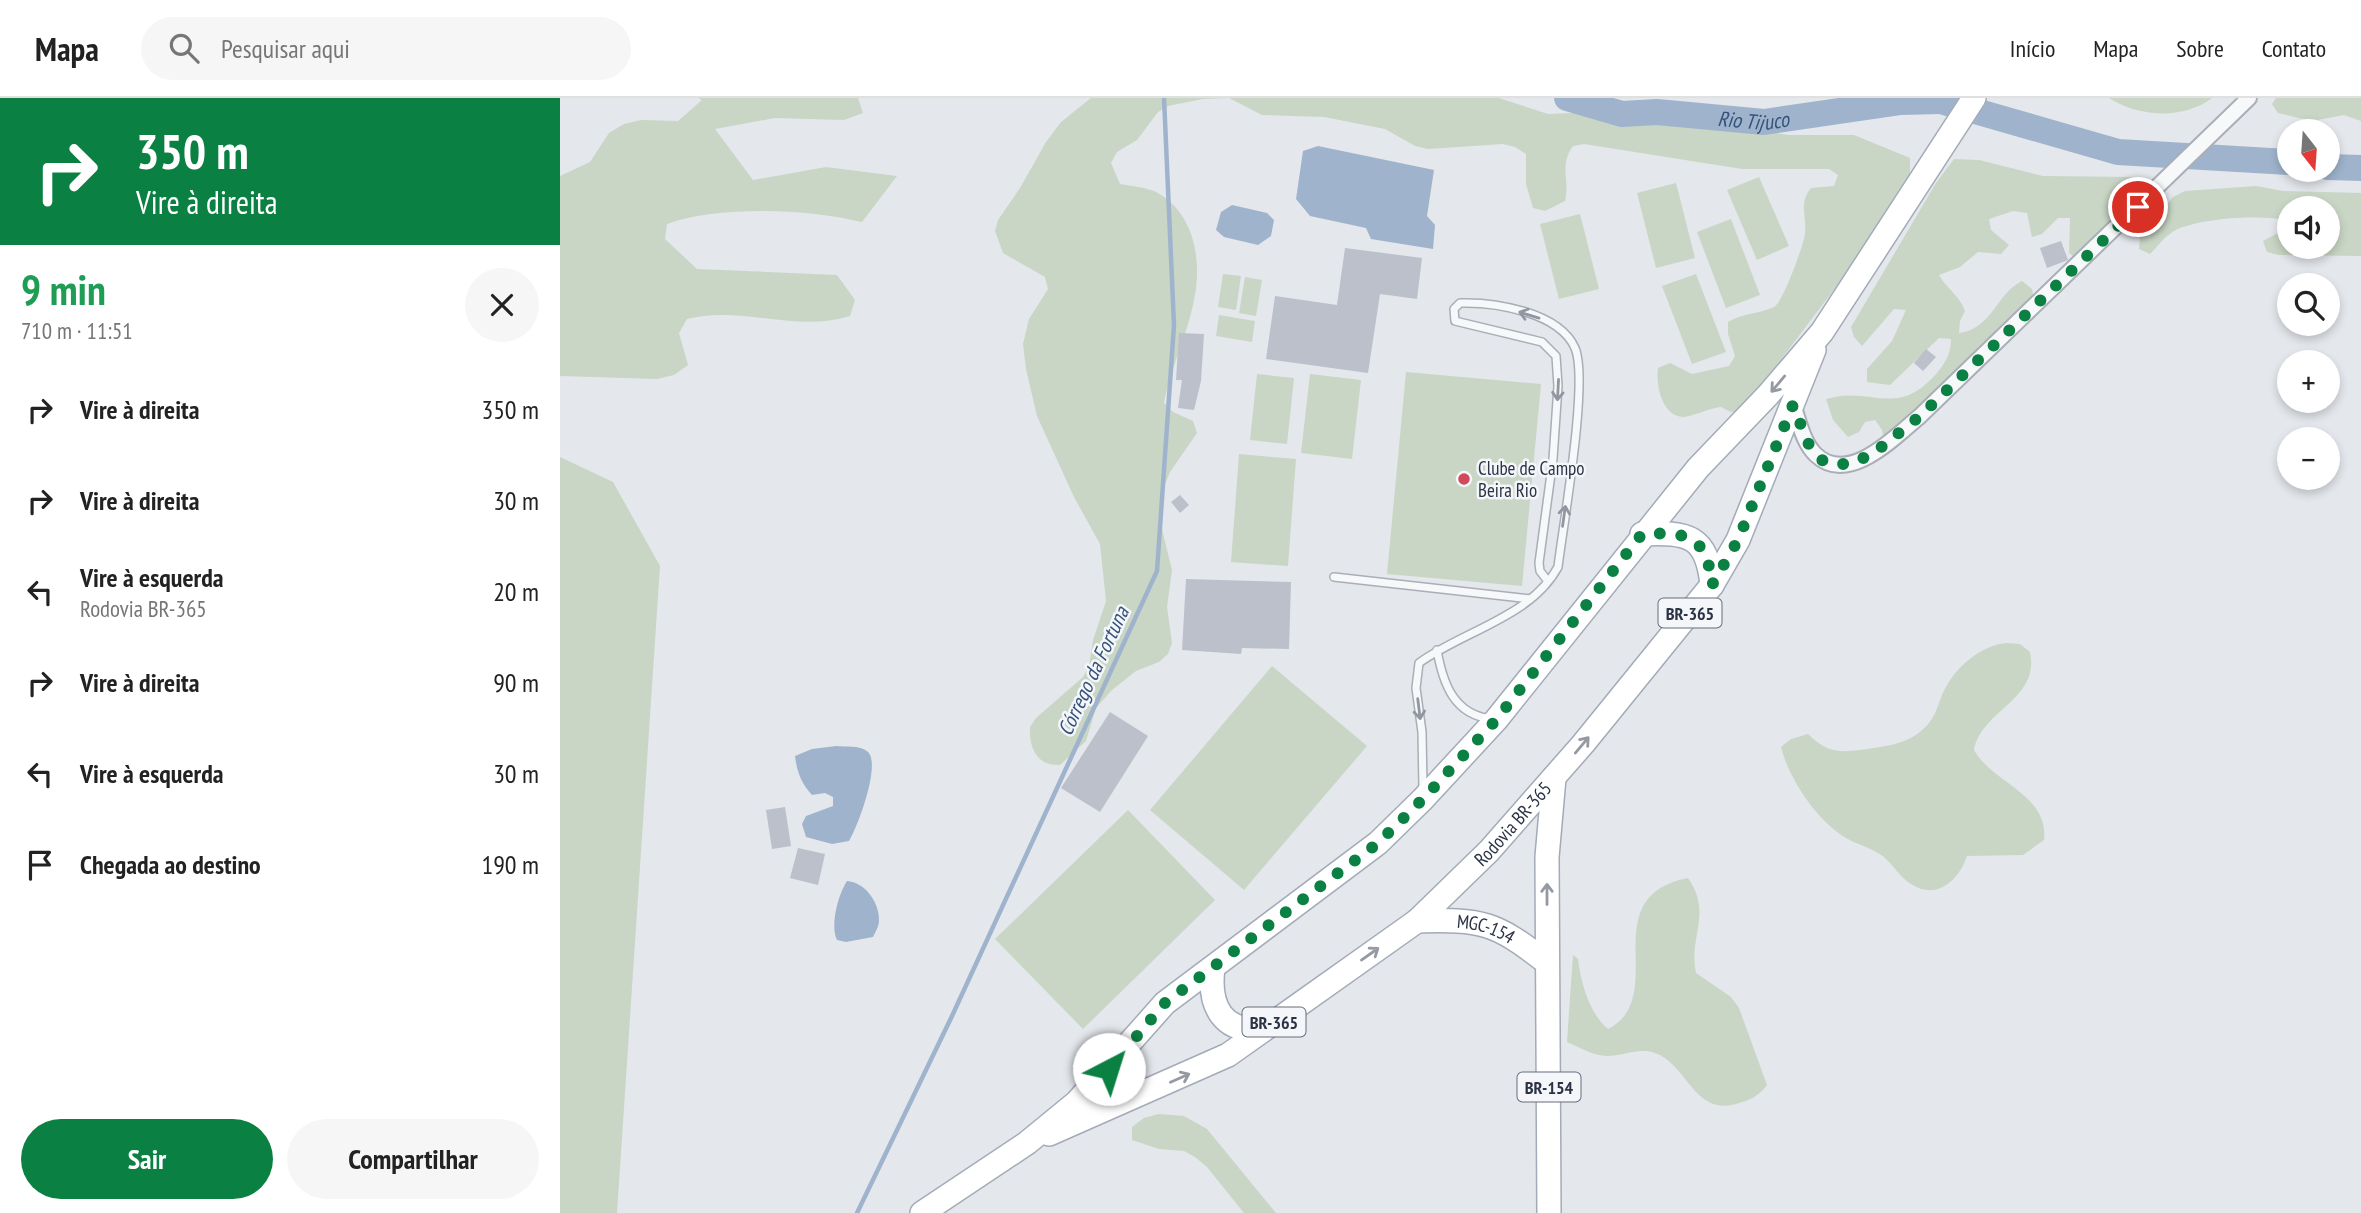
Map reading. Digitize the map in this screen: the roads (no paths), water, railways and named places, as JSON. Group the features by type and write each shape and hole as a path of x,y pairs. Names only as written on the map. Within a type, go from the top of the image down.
{"main road":[{"name":"Rodovia BR-365","path":"922,1213 1027,1143 1077,1102 1165,1003 1378,843 1423,799 1496,720 1642,534 1822,332 1974,98"},
{"name":"Rodovia BR-365","path":"1027,1143 1228,1055 1417,921 1489,851 1553,778 1712,585 1738,540 1822,332"},
{"name":"BR-365","path":"1642,534 1679,534 1699,543 1709,560 1712,585"},
{"name":"BR-154","path":"1549,1213 1551,1164 1546,962 1547,857 1553,778"},
{"name":"MGC-154","path":"1417,921 1482,922 1505,932 1546,962"},
{"name":"BR-365","path":"1213,968 1212,994 1223,1018 1240,1029 1265,1028"}],"street":[{"path":"1793,405 1808,443 1822,460 1830,464 1851,464 1874,453 1920,416 2249,98"}],"lane":[{"path":"1423,799 1422,732 1416,673 1419,663 1437,650 1531,599 1558,567 1573,457 1578,383 1575,349 1558,327 1532,315 1460,303 1454,310 1455,321 1542,342 1556,356 1558,386 1553,459 1539,563 1547,580"},
{"path":"1334,577 1531,599"},
{"path":"1437,650 1450,695 1472,714 1496,720"}],"water":[{"path":"1318,146 1434,170 1427,216 1435,225 1433,249 1371,239 1366,228 1310,216 1296,199 1303,151"},
{"path":"1232,205 1267,213 1274,220 1271,236 1258,245 1224,237 1216,230 1221,212"},
{"path":"836,746 865,750 871,759 872,769 858,822 849,841 832,844 806,837 802,824 806,816 833,806 833,797 825,793 812,795 800,777 795,756 812,749"},
{"path":"847,881 865,889 877,907 879,921 873,937 846,942 837,940 834,926 836,910"}],"waterway":[{"name":"Córrego da Fortuna","path":"857,1213 952,1016 1157,571 1174,325 1164,98"},
{"name":"Rio Tijuco","path":"1567,98 1622,114 1657,112 1764,122 1901,102 1940,101"},
{"name":"Rio Tijuco","path":"1944,102 2118,152 2277,161"},
{"name":"Rio Tijuco","path":"2340,167 2361,168"}],"place":[{"name":"Clube de Campo Beira Rio","path":"1464,479"}]}
